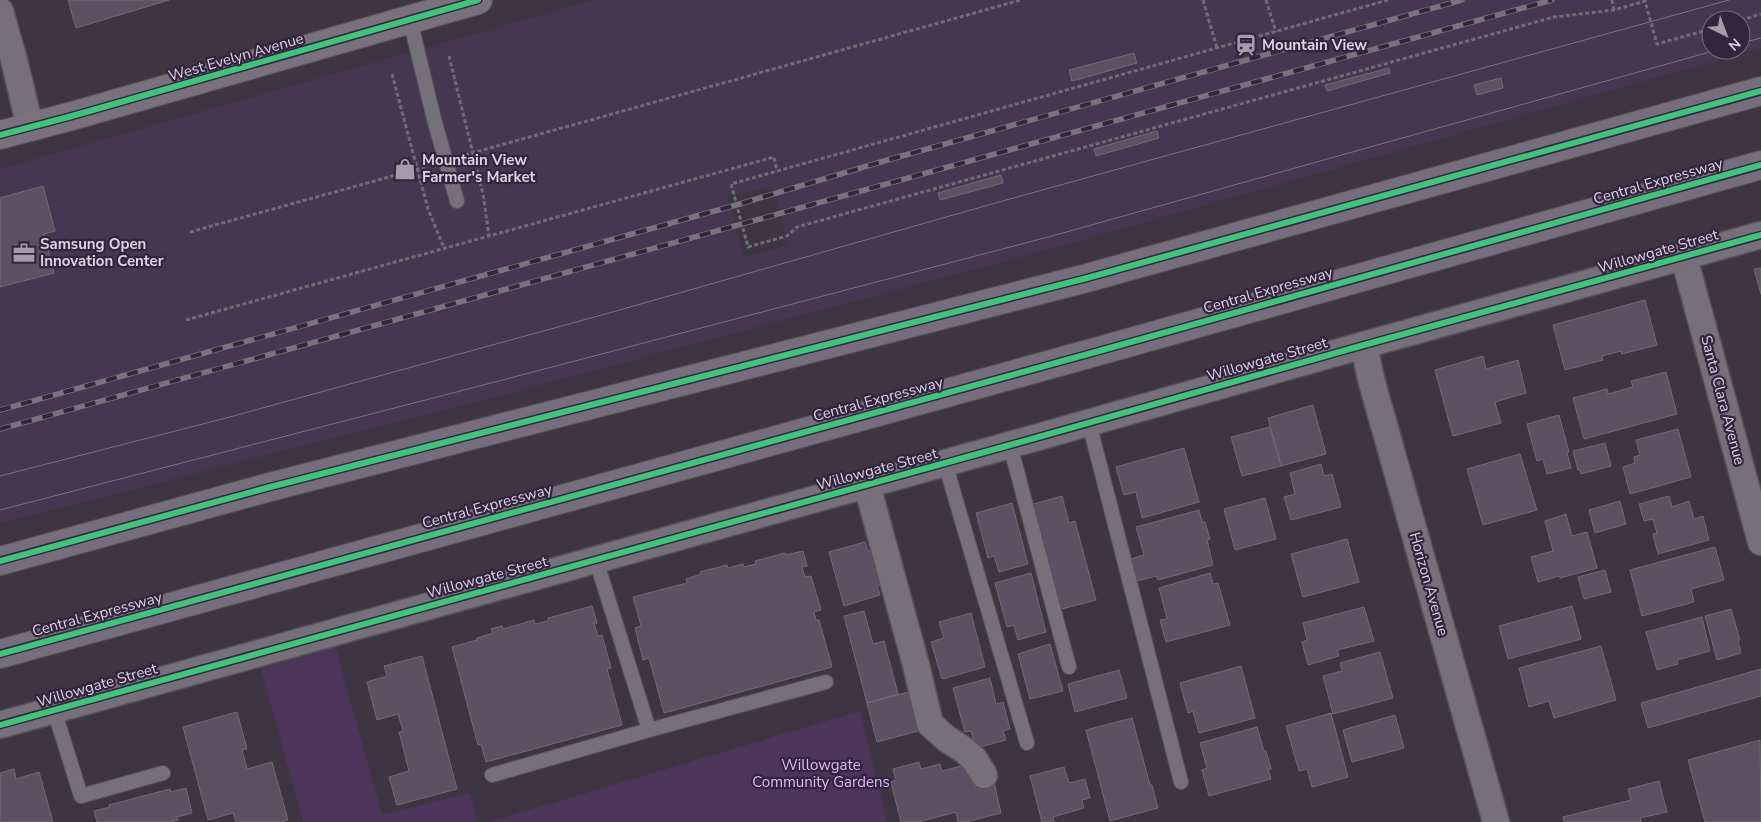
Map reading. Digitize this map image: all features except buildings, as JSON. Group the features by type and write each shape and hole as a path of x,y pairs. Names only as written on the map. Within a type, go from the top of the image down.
{"highway":[{"path":"0,561 270,487 1087,278 1761,91"},
{"name":"Central Expressway","path":"0,654 1099,351 1761,165"}],"main road":[{"name":"West Evelyn Avenue","path":"0,135 478,0"}],"street":[{"path":"0,11 30,127"},
{"name":"Willowgate Street","path":"0,725 1761,235"},
{"name":"Santa Clara Avenue","path":"1684,257 1761,542"},
{"name":"Horizon Avenue","path":"1364,345 1374,389 1496,822"},
{"path":"867,485 916,665 930,724 974,759 984,775"}],"lane":[{"path":"410,20 457,202"},
{"path":"1089,423 1181,782"},
{"path":"1010,445 1069,667"},
{"path":"945,463 1027,743"},
{"path":"596,560 649,730"},
{"path":"492,775 826,682"},
{"path":"54,710 81,796 163,773"}],"path":[{"path":"190,232 1021,0"},
{"path":"1203,0 1217,48"},
{"path":"1266,0 1276,32"},
{"path":"1388,0 731,184 748,247 787,236 797,227 1544,20 1614,10 1645,1 1657,44 1701,32"},
{"path":"1612,0 1614,10"},
{"path":"449,56 473,153 489,236"},
{"path":"392,74 428,209 444,248"},
{"path":"186,320 774,157 777,171"}],"shaded area":[{"path":"593,0 1761,0 1761,48 1751,51 1751,10 1701,10 1701,60 1719,60 1047,250 476,402 0,523 0,169","holes":["773,186 788,245 744,257 727,197"]}],"green space":[{"path":"335,645 382,815 470,793 477,822 303,822 261,669"},
{"name":"Willowgate Community Gardens","path":"860,711 887,822 489,822"}],"tram line":[{"path":"0,476 226,418 609,313 999,202 1729,0"},
{"path":"1751,40 1761,38"},
{"path":"0,510 1052,236 1701,54"}],"railway":[{"path":"0,410 1462,0"},
{"path":"0,429 1552,0"}],"cycle path":[{"path":"0,135 478,0"},
{"path":"0,561 270,487 1087,278 1761,91"},
{"path":"0,654 1099,351 1761,165"},
{"path":"0,725 1761,235"}],"place":[{"name":"Mountain View","path":"1246,45"},
{"name":"Mountain View Farmer's Market","path":"405,169"},
{"name":"Samsung Open Innovation Center","path":"24,253"}]}
